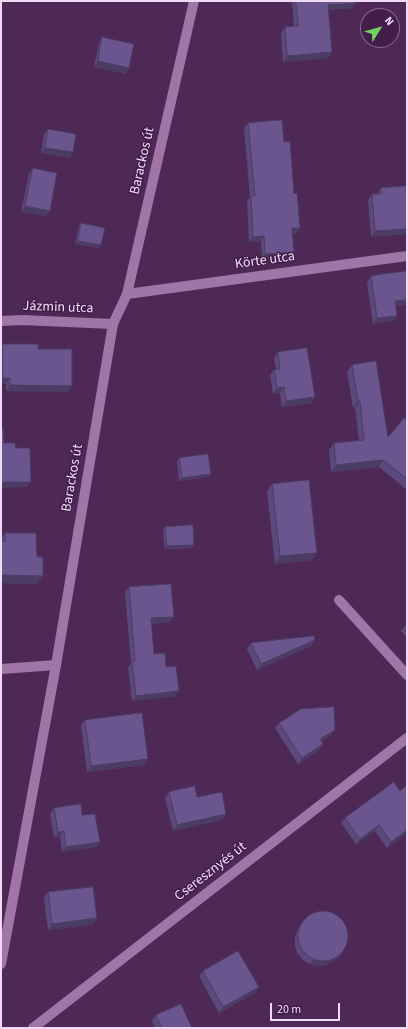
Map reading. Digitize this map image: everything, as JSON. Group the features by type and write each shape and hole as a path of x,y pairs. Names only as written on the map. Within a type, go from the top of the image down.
{"street":[{"name":"Barackos út","path":"1,964 56,665 113,324 128,294 194,1"},
{"name":"Körte utca","path":"128,294 407,256"},
{"name":"Jázmin utca","path":"1,321 22,320 113,324"},
{"path":"339,600 407,675"},
{"path":"1,669 56,665"},
{"name":"Cseresznyés út","path":"33,1028 407,738"}],"building":[{"path":"296,1 356,1 356,3 328,5 332,52 287,56 285,27 298,26"},
{"path":"102,37 134,44 129,68 98,61"},
{"path":"282,120 284,142 290,141 294,194 297,193 300,228 292,228 294,252 265,254 264,236 253,237 251,196 255,196 248,123"},
{"path":"48,129 76,134 73,152 45,148"},
{"path":"33,168 57,173 50,211 25,206"},
{"path":"407,186 407,229 375,231 372,194 381,194 381,188"},
{"path":"81,223 105,228 101,245 78,241"},
{"path":"407,271 407,300 395,301 397,316 377,318 371,276"},
{"path":"3,344 38,344 38,349 72,349 72,386 10,385 10,378 3,378"},
{"path":"307,348 315,397 286,401 284,387 277,388 274,370 280,369 278,352"},
{"path":"376,361 388,437 404,418 407,420 407,479 383,460 336,465 334,443 364,440 360,401 358,401 352,365"},
{"path":"1,427 3,427 4,443 15,443 16,448 30,448 31,482 1,482"},
{"path":"208,454 211,474 182,478 179,458"},
{"path":"309,480 317,553 280,556 272,484"},
{"path":"193,525 194,545 167,546 165,527"},
{"path":"5,533 36,533 37,557 43,557 43,576 1,575 1,541 5,541"},
{"path":"171,584 174,617 151,618 154,654 165,653 166,667 176,666 179,691 136,696 132,661 135,661 129,587"},
{"path":"314,636 315,640 261,664 251,643"},
{"path":"334,707 335,730 320,739 323,744 302,758 279,723 301,709"},
{"path":"142,713 148,759 91,766 85,720"},
{"path":"394,782 400,791 407,785 407,830 391,842 379,825 360,839 345,818"},
{"path":"195,786 197,797 222,792 226,814 177,825 169,792"},
{"path":"81,804 82,815 95,814 100,842 66,847 64,831 58,832 54,808"},
{"path":"93,887 97,918 52,924 48,892"},
{"path":"323,911 332,913 343,922 348,936 346,945 337,956 323,961 314,959 303,950 298,936 300,927 309,916"},
{"path":"238,951 259,987 223,1007 203,971"},
{"path":"181,1004 192,1028 162,1028 156,1015"}]}
